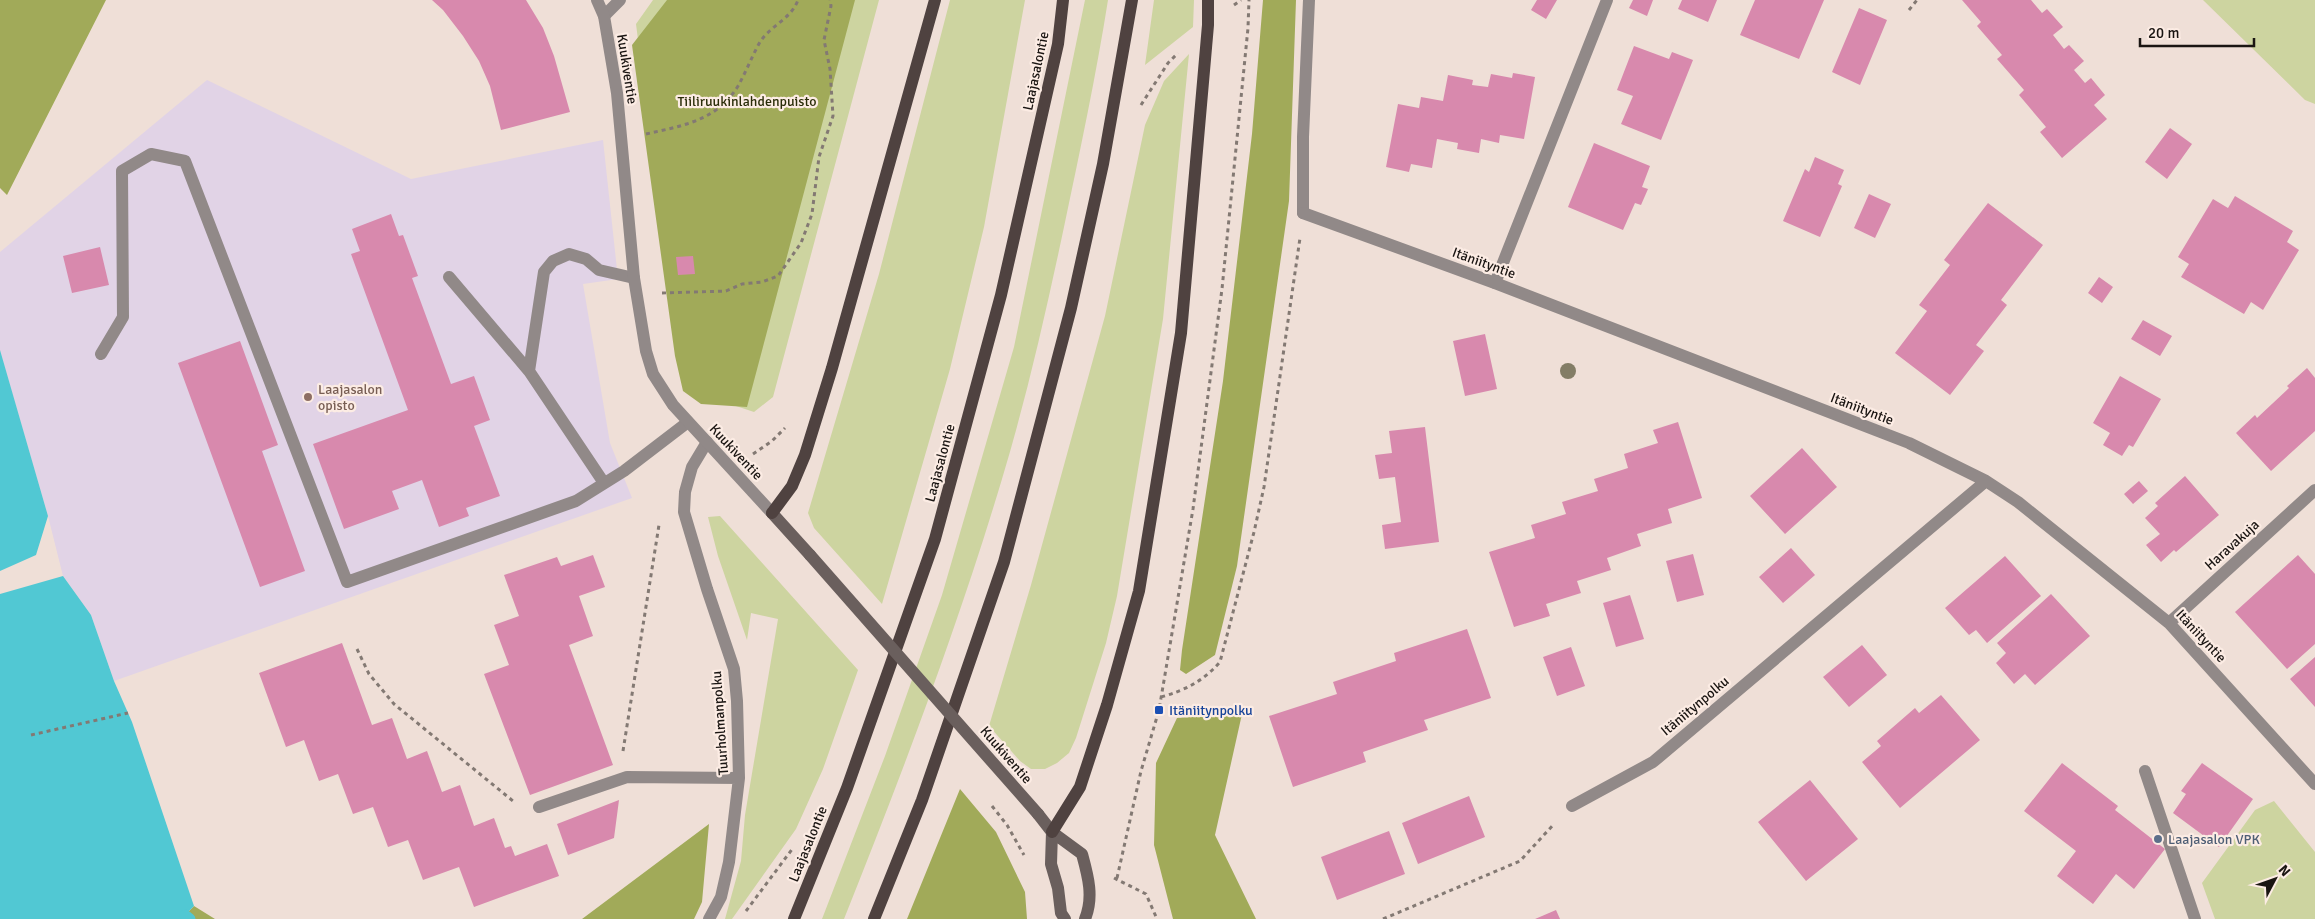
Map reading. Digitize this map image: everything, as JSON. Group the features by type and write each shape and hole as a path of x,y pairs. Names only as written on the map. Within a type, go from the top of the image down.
{"main road":[{"path":"772,513 792,486 805,455 832,368 935,0"},
{"name":"Laajasalontie","path":"794,919 847,788 935,539 1001,295 1058,44 1063,0"},
{"path":"874,919 922,800 1004,562 1071,308 1103,164 1132,0"},
{"path":"1065,919 1061,913 1058,888 1051,864 1052,832 1080,787 1107,705 1139,591 1181,333 1208,25 1208,0"},
{"name":"Kuukiventie","path":"772,513 1052,832 1082,854 1090,882 1090,908 1085,919"}],"street":[{"name":"Kuukiventie","path":"597,0 604,16 617,93 634,278 646,351 653,374 668,398 688,422 772,513"},
{"path":"604,16 620,0"},
{"path":"1303,213 1303,137 1309,0"},
{"path":"1495,283 1607,0"},
{"path":"101,354 123,316 122,170 151,154 185,161 347,582 576,501 688,422"},
{"name":"Itäniityntie","path":"1303,213 1495,283 1909,443 1986,481 2018,502 2169,622 2315,784"},
{"path":"529,371 544,272 553,261 569,254 586,259 599,270 634,278"},
{"path":"449,277 529,371 604,483"},
{"name":"Tuurholmanpolku","path":"706,442 692,467 685,492 684,512 734,669 737,701 739,778 729,862 721,897 709,919"},
{"name":"Itäniitynpolku","path":"1572,806 1653,762 1986,481"},
{"name":"Haravakuja","path":"2169,622 2315,490"},
{"path":"2145,771 2195,919"},
{"path":"539,808 627,777 739,778"}],"path":[{"path":"621,139 694,123 717,109 736,89 760,42 771,29 785,19 798,0"},
{"path":"637,297 672,292 726,290 742,284 762,282 778,276 801,243 812,214 819,157 833,116 830,69 824,40 831,6 830,0"},
{"path":"1139,109 1168,63 1208,25 1241,0"},
{"path":"1157,919 1146,894 1117,878 1140,771 1154,732 1193,509 1219,308 1248,28 1249,0"},
{"path":"1909,10 1917,0"},
{"path":"1161,697 1176,693 1205,678 1220,662 1264,487 1303,213"},
{"path":"618,780 660,523"},
{"path":"357,649 369,674 394,704 521,807 528,810 539,808"},
{"path":"31,735 128,713"},
{"path":"988,801 1007,825 1024,855"},
{"path":"1383,919 1520,861 1572,806"}],"shaded area":[{"name":"Laajasalon opisto","path":"207,80 411,179 603,140 618,279 583,284 610,443 632,498 114,681 91,615 63,576 48,516 0,351 0,252"}],"green space":[{"path":"0,0 106,0 7,195 0,188"},
{"name":"Tiiliruukinlahdenpuisto","path":"653,0 879,0 773,397 754,412 691,391 675,329 636,24"},
{"name":"Tiiliruukinlahdenpuisto","path":"667,0 855,0 747,407 701,404 683,391 675,356 632,45"},
{"path":"950,0 1025,0 984,227 950,369 882,604 814,528 808,513 879,274"},
{"path":"1085,0 1108,0 1057,259 1020,417 985,535 948,646 887,810 844,919 822,919 885,756 942,595 1014,347"},
{"path":"1154,0 1194,0 1193,27 1145,65"},
{"path":"1263,0 1296,0 1289,201 1237,566 1215,655 1186,674 1180,670 1182,650 1223,381 1252,134"},
{"path":"2203,0 2315,0 2315,104 2305,100"},
{"path":"1189,54 1163,319 1117,596 1106,643 1076,738 1069,753 1057,763 1045,769 1031,769 1020,761 989,726 1031,585 1105,316 1145,125 1164,81"},
{"path":"720,516 858,670 823,769 796,829 732,919 725,919 741,861 745,815 778,619 751,613 747,640 718,556 708,517"},
{"path":"1242,714 1215,835 1256,919 1173,919 1154,845 1156,763 1177,718"},
{"path":"960,789 996,832 1025,892 1027,919 907,919"},
{"path":"2274,801 2315,852 2315,919 2215,919 2202,883 2255,810"},
{"path":"709,824 702,902 694,919 582,919"},
{"path":"194,906 215,919 181,919"}],"water":[{"path":"0,350 48,516 36,555 0,571"},
{"path":"63,576 91,615 114,681 132,722 194,906 181,919 0,919 0,594"}],"building":[{"path":"432,0 526,0 543,28 554,56 570,112 501,130 490,86 479,61 443,10"},
{"path":"1537,0 1557,0 1546,19 1531,10"},
{"path":"1633,0 1653,0 1647,16 1629,8"},
{"path":"1682,0 1717,0 1708,22 1678,9"},
{"path":"1755,0 1824,0 1799,59 1740,35"},
{"path":"1962,0 2031,0 2042,13 2047,9 2063,27 2053,35 2064,49 2069,45 2084,61 2074,70 2085,83 2091,78 2105,95 2094,105 2107,119 2062,158 2040,132 2046,127 2019,95 2024,90 1997,59 2002,55 1977,26 1981,22"},
{"path":"1859,8 1887,20 1860,85 1832,72"},
{"path":"1634,46 1669,59 1672,52 1693,60 1661,140 1621,124 1633,96 1617,90"},
{"path":"1513,73 1535,77 1524,139 1500,135 1499,143 1481,139 1479,153 1457,149 1458,143 1437,139 1432,168 1411,164 1409,172 1386,167 1398,104 1419,108 1421,97 1443,101 1448,75 1473,80 1472,85 1488,87 1491,74 1512,78"},
{"path":"2170,128 2192,144 2167,179 2145,162"},
{"path":"1594,143 1650,166 1642,187 1648,189 1641,205 1635,203 1623,230 1568,207"},
{"path":"1815,157 1844,170 1838,184 1842,186 1820,237 1783,221 1805,169 1809,172"},
{"path":"1869,194 1891,204 1875,238 1854,228"},
{"path":"2235,196 2293,231 2287,242 2299,250 2263,310 2251,302 2244,314 2181,277 2189,264 2178,257 2213,199 2228,208"},
{"path":"1988,203 2043,245 2001,300 2007,305 1976,345 1984,351 1950,395 1895,353 1927,311 1919,305 1950,265 1944,260"},
{"path":"391,214 399,236 403,235 418,276 412,278 451,384 474,376 490,420 474,426 500,496 466,508 469,516 439,527 422,480 392,491 399,509 344,529 313,444 408,410 351,254 360,251 352,229"},
{"path":"100,247 109,285 72,293 63,256"},
{"path":"693,256 695,274 678,275 676,257"},
{"path":"2099,277 2113,287 2102,303 2088,293"},
{"path":"2143,320 2172,336 2160,356 2131,339"},
{"path":"1485,334 1497,389 1465,396 1453,341"},
{"path":"240,341 278,445 262,451 305,571 260,587 178,363"},
{"path":"2307,368 2315,378 2315,431 2271,471 2236,433 2255,415 2257,418"},
{"path":"2120,376 2161,399 2133,447 2129,445 2122,456 2103,445 2110,433 2093,423"},
{"path":"1678,422 1702,498 1668,509 1672,523 1637,534 1641,546 1607,558 1611,570 1577,581 1581,593 1546,604 1550,616 1514,627 1489,552 1535,538 1531,525 1566,514 1562,502 1598,491 1594,479 1628,468 1624,454 1658,443 1653,430"},
{"path":"1425,427 1439,542 1385,549 1382,525 1401,522 1395,477 1379,479 1375,455 1392,453 1389,431"},
{"path":"1802,448 1837,487 1785,534 1750,496"},
{"path":"2185,476 2219,515 2176,552 2174,550 2161,562 2146,545 2160,534 2145,518 2158,506 2155,503"},
{"path":"2139,481 2148,491 2133,504 2124,494"},
{"path":"1791,548 1815,575 1783,603 1759,577"},
{"path":"1693,554 1704,595 1677,602 1666,561"},
{"path":"593,555 605,587 579,596 593,636 569,645 613,765 530,795 484,674 509,665 494,625 519,616 504,575 557,557 561,566"},
{"path":"2298,555 2315,574 2315,644 2287,669 2235,612"},
{"path":"2005,556 2041,596 1987,643 1976,630 1969,635 1945,608"},
{"path":"2051,594 2090,636 2035,685 2025,674 2014,684 1996,663 2006,653 1997,643"},
{"path":"1630,595 1644,639 1616,647 1603,603"},
{"path":"1467,629 1491,698 1424,720 1428,730 1363,752 1366,762 1293,787 1269,716 1337,694 1333,682 1396,661 1394,653"},
{"path":"342,643 372,725 392,718 407,759 427,751 442,792 460,785 474,826 494,818 505,848 511,846 515,856 547,844 559,876 474,907 459,867 423,880 408,840 388,847 373,807 353,814 338,774 319,781 304,740 286,747 259,673"},
{"path":"1862,645 1887,675 1849,707 1823,677"},
{"path":"1571,647 1585,686 1557,696 1543,657"},
{"path":"2315,657 2315,707 2290,679"},
{"path":"1941,695 1980,740 1900,808 1862,762 1881,746 1877,741 1915,708 1919,713"},
{"path":"2062,763 2118,806 2115,810 2165,849 2134,889 2116,874 2093,904 2057,876 2076,851 2024,811"},
{"path":"2202,763 2253,799 2219,847 2173,813 2186,794 2181,791"},
{"path":"1810,780 1858,839 1806,881 1758,822"},
{"path":"1469,796 1485,837 1418,864 1402,823"},
{"path":"619,800 614,838 568,855 557,824"},
{"path":"1389,831 1405,874 1337,900 1321,857"},
{"path":"1556,910 1560,919 1535,919"}],"waterway":[{"path":"185,915 190,919"}],"place":[{"name":"Laajasalon opisto","path":"308,397"},
{"name":"Itäniitynpolku","path":"1159,710"},
{"name":"Laajasalon VPK","path":"2158,839"}]}
